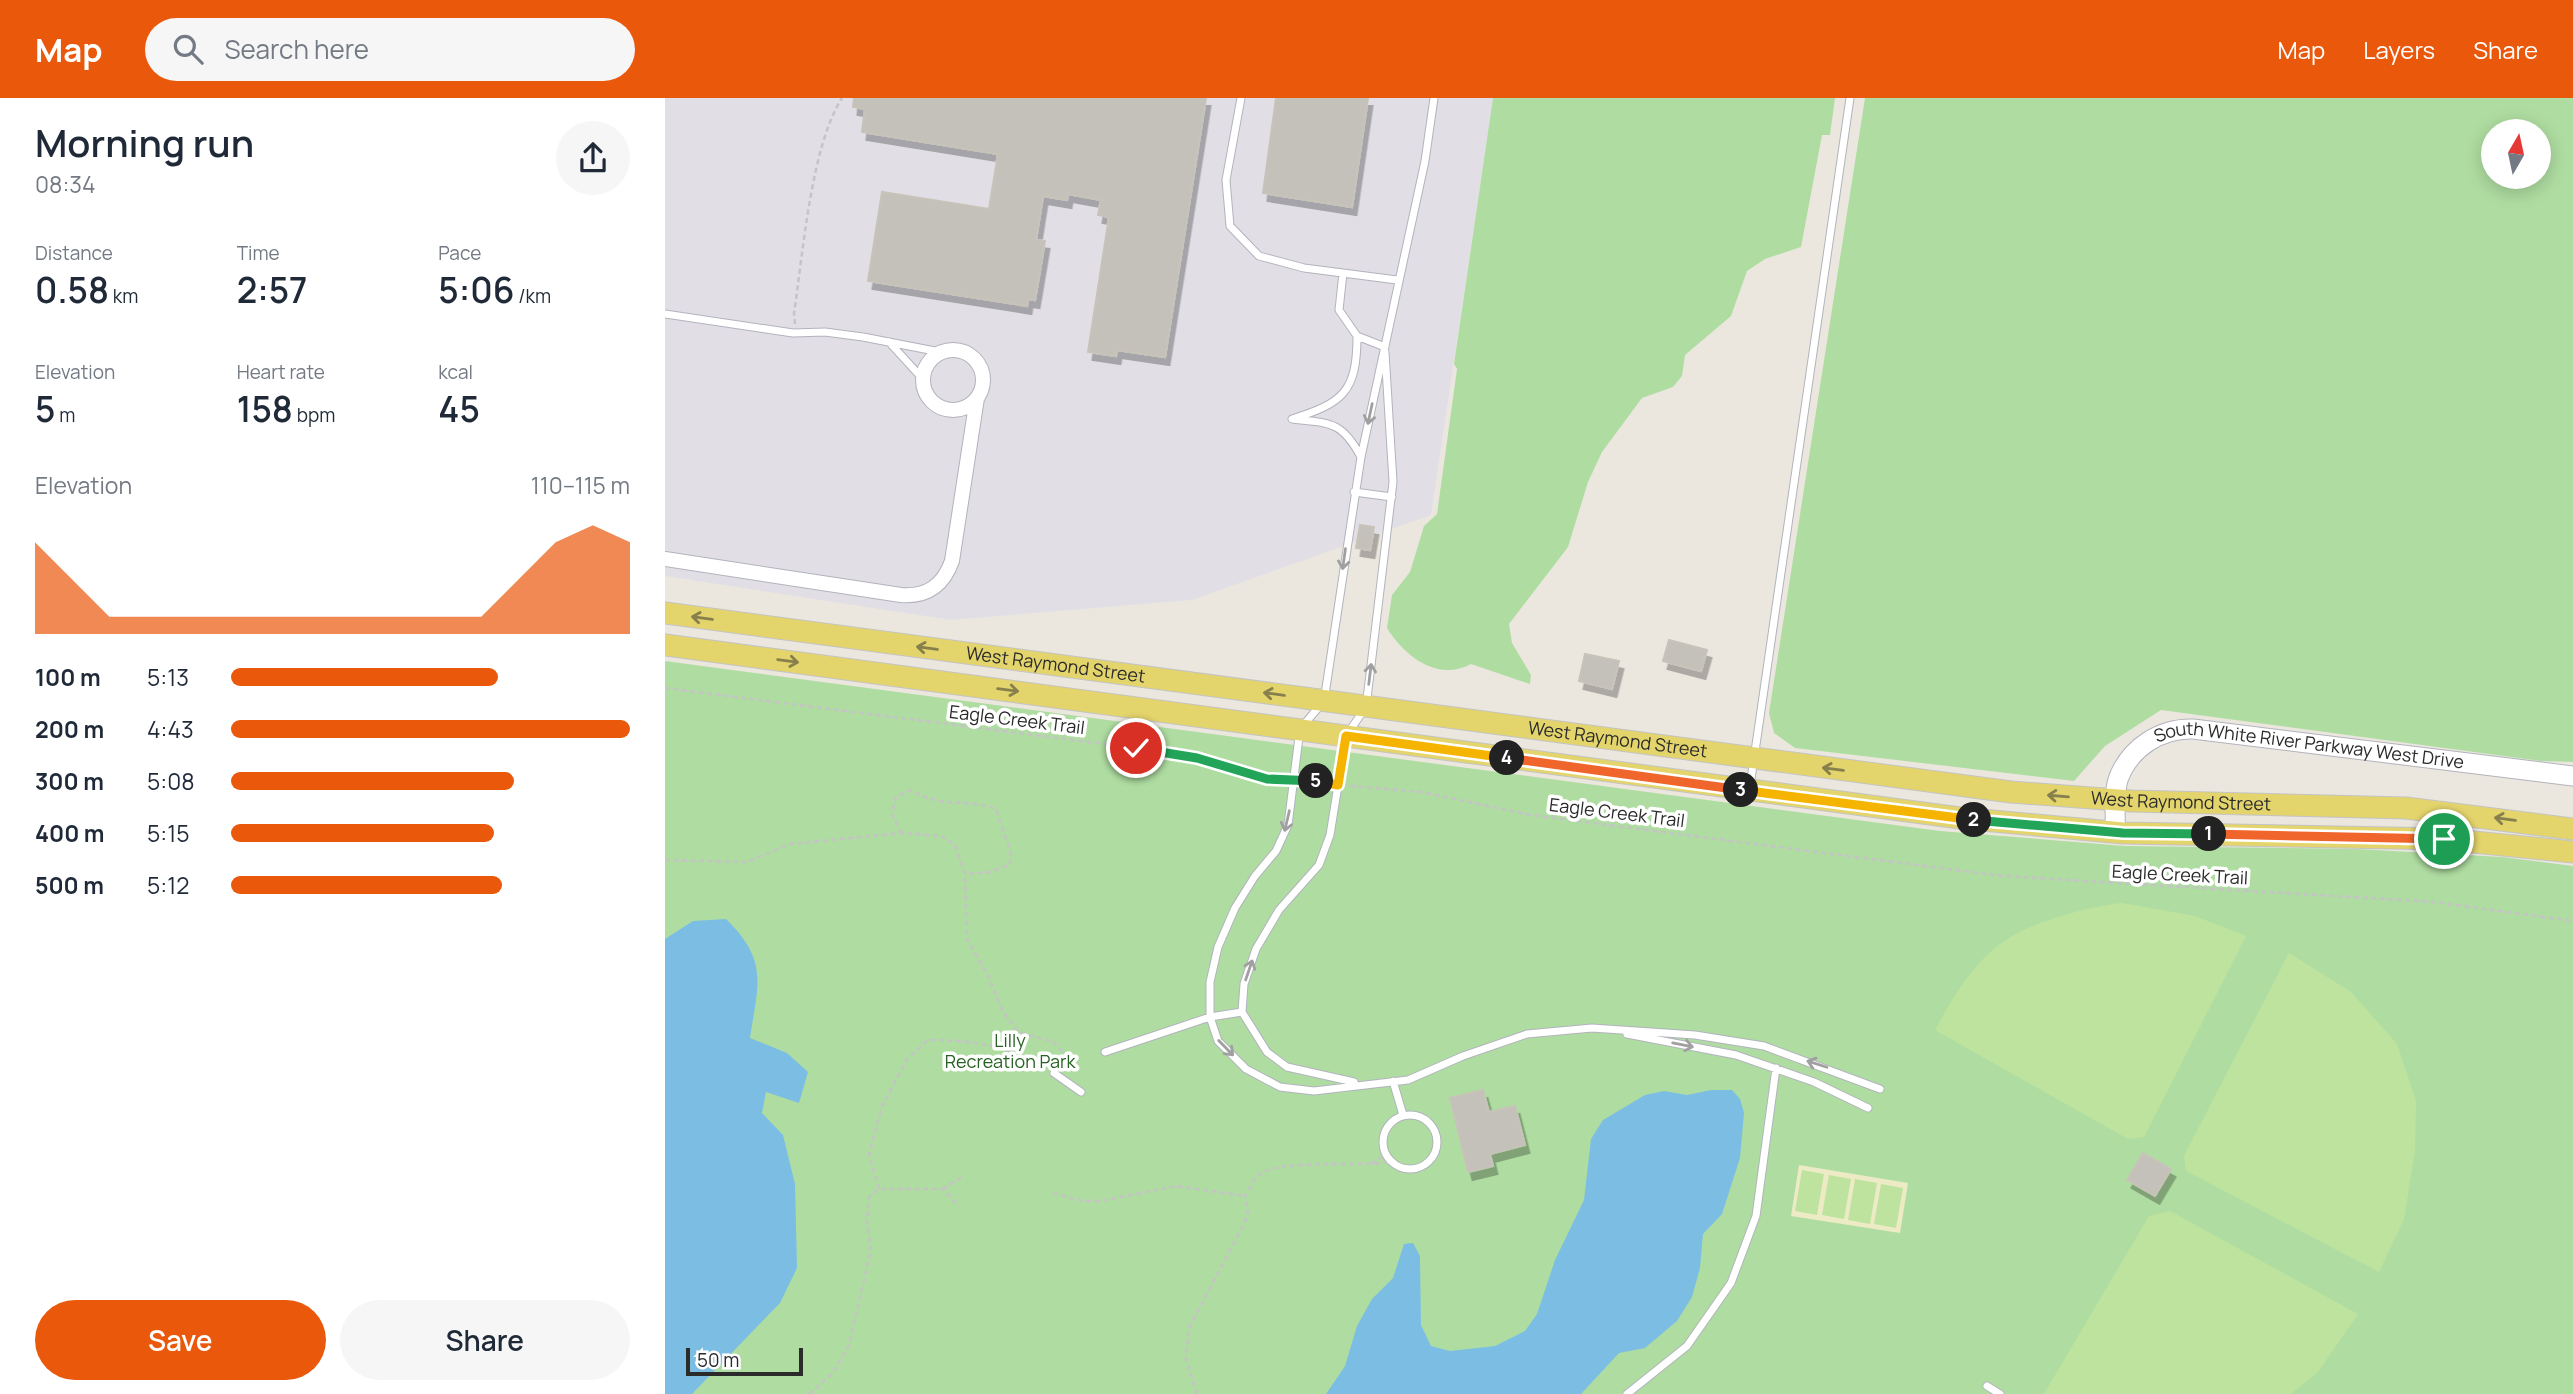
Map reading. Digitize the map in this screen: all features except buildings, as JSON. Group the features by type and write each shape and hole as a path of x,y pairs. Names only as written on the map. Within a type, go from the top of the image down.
{"main road":[{"name":"West Raymond Street","path":"665,613 1987,789 2117,800 2406,808 2573,829"},
{"path":"868,672 870,640"},
{"name":"West Raymond Street","path":"665,645 1960,818 2115,832 2444,839 2573,852"}],"street":[{"path":"665,559 901,595 930,591 944,579 952,561 977,398 983,379 976,361 960,350 940,352 928,362 922,378 927,396 934,403 956,410 970,440"},
{"path":"956,410 977,398"},
{"name":"South White River Parkway West Drive","path":"2115,832 2118,779 2137,751 2164,732 2185,729 2573,776"}],"lane":[{"path":"1241,98 1226,180 1230,226 1259,256 1304,268 1397,280"},
{"path":"1434,98 1425,161 1397,280 1354,492 1324,701 1300,729 1288,825 1276,851 1255,876 1235,908 1218,947 1210,982 1210,1017 1218,1041 1246,1069 1280,1087 1314,1091 1408,1080 1463,1056 1527,1034 1592,1028 1695,1035 1764,1046 1880,1089"},
{"path":"1749,791 1850,98"},
{"path":"1343,273 1339,310 1357,336 1385,347"},
{"path":"665,314 793,333 825,332 940,352"},
{"path":"1357,336 1357,362 1347,390 1328,408 1292,419 1331,423 1349,435 1361,457"},
{"path":"888,341 922,378"},
{"path":"1361,1084 1318,1077 1287,1067 1267,1052 1242,1012 1244,984 1257,949 1279,910 1319,865 1330,835 1346,736 1366,707 1392,496 1391,416 1385,347"},
{"path":"1354,492 1392,496"},
{"path":"1105,1052 1210,1017 1242,1012"},
{"path":"1592,1028 1736,1055 1776,1068 1868,1108"},
{"path":"1627,1394 1688,1346 1731,1283 1756,1216 1776,1068"},
{"path":"1054,1073 1081,1092"},
{"path":"1393,1081 1403,1115"},
{"path":"1413,1114 1429,1121 1438,1138 1437,1148 1430,1161 1422,1167 1403,1168 1392,1162 1386,1154 1383,1136 1388,1126 1403,1115 1413,1114"},
{"path":"1987,1386 2000,1394"}],"path":[{"path":"793,333 815,176 827,125 842,98"},
{"name":"Eagle Creek Trail","path":"665,688 1136,748 1197,758 1267,779 1294,778 1338,785 1422,792 1531,815 2002,876 2434,902 2573,920"},
{"path":"901,833 892,814 896,797 911,790 929,800 949,804 977,802 996,810 1011,853 1010,864 992,872 965,874"},
{"path":"665,860 746,862 790,844 901,833 941,836 955,845 965,874 967,939 988,976 1003,1012 1019,1032 1054,1042 1071,1062"},
{"path":"879,1189 869,1156 882,1106 907,1059 928,1040 968,1040 1020,1052 1054,1073"},
{"path":"1369,1166 1386,1154"},
{"path":"1197,1394 1186,1358 1189,1328 1245,1222 1248,1210 1245,1196 1259,1174 1276,1165 1369,1166 1392,1162"},
{"path":"809,1394 834,1373 849,1346 871,1250 867,1222 869,1197 879,1189 943,1189 963,1176"},
{"path":"1053,1193 1083,1201 1101,1201 1176,1186 1245,1196"},
{"path":"943,1189 959,1206"}],"shaded area":[{"path":"665,98 1493,98 1431,515 1192,600 951,620 665,576"}],"green space":[{"path":"1493,98 1835,98 1830,135 1822,135 1801,247 1765,259 1747,271 1731,316 1685,355 1682,376 1673,387 1642,398 1602,452 1588,482 1568,547 1509,624 1512,643 1531,675 1530,684 1471,664 1446,670 1423,664 1394,639 1387,628 1392,595 1410,572 1424,526 1437,514 1457,369 1454,364"},
{"path":"1865,98 2573,98 2573,762 2541,761 2161,710 2105,746 2074,781 1795,748 1774,733 1769,713"},
{"name":"Lilly Recreation Park","path":"665,661 1940,831 2125,846 2357,849 2502,857 2573,866 2573,1394 665,1394"},
{"path":"2122,903 2195,916 2246,936 2144,1137 2128,1139 1935,1030 1957,992 1975,968 2009,938 2064,915"},
{"path":"2289,953 2351,992 2397,1044 2416,1101 2415,1151 2404,1219 2379,1272 2186,1171 2184,1156"},
{"path":"1802,1170 1824,1174 1817,1215 1795,1211"},
{"path":"1829,1175 1851,1179 1844,1219 1822,1215"},
{"path":"1855,1179 1877,1183 1870,1224 1848,1220"},
{"path":"1881,1184 1903,1188 1896,1228 1874,1224"},
{"path":"2170,1211 2358,1314 2318,1372 2291,1394 2044,1394 2149,1216"}],"sand":[{"path":"1799,1165 1908,1183 1900,1233 1791,1216"}],"water":[{"path":"726,919 740,934 755,961 757,988 750,1038 787,1053 808,1072 799,1103 766,1092 762,1113 783,1135 795,1184 797,1268 780,1303 692,1394 665,1394 665,939 693,921"},
{"path":"1711,1090 1732,1090 1740,1099 1744,1113 1740,1158 1722,1214 1703,1234 1700,1268 1692,1297 1677,1321 1645,1348 1619,1353 1581,1394 1326,1394 1345,1366 1357,1326 1372,1299 1393,1278 1404,1244 1413,1243 1420,1256 1421,1325 1431,1346 1450,1351 1495,1346 1525,1331 1537,1314 1555,1260 1584,1200 1591,1139 1603,1120 1645,1095 1664,1091 1687,1095"}],"route":[{"path":"1136,748 1197,758 1242,774 1267,779 1294,778 1338,785 1346,736 2014,824 2123,833 2444,839"}]}
